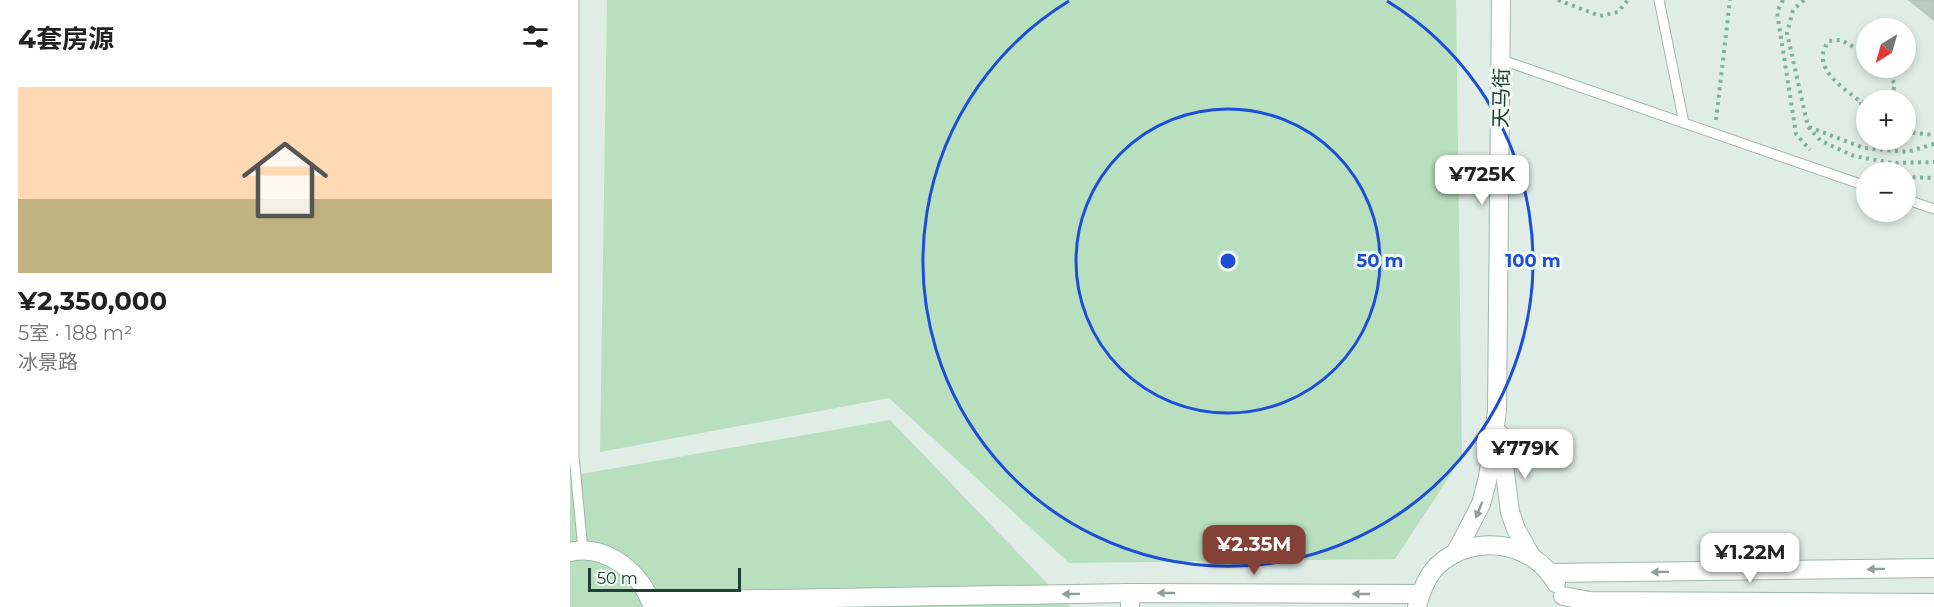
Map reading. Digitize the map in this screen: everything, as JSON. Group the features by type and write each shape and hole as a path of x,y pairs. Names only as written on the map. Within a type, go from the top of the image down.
{"main road":[{"name":"天马街","path":"1497,411 1501,0"},
{"path":"1456,552 1481,504 1488,477 1497,411"},
{"path":"1497,411 1510,512 1516,529 1531,556 1550,573 1564,602 1934,603"},
{"path":"577,551 612,558 633,572 648,591 652,604 1130,600 1418,601 1436,567 1456,552 1481,544 1507,546 1531,556"},
{"path":"1550,573 1934,568"}],"lane":[{"path":"574,0 574,456 577,551"},
{"path":"1659,0 1684,123"},
{"path":"1502,60 1856,182"},
{"path":"1916,203 1934,209"}],"path":[{"path":"1558,0 1600,16 1618,12 1628,0"},
{"path":"1715,133 1730,0"},
{"path":"1783,0 1777,12 1796,134 1830,173"},
{"path":"1804,0 1793,10 1787,33 1809,127 1821,141 1854,156 1892,163 1934,162"},
{"path":"1856,48 1841,40 1829,41 1822,50 1822,61 1833,80 1856,97"},
{"path":"1809,127 1864,148 1907,152 1934,144"},
{"path":"1916,133 1934,135"},
{"path":"1916,177 1934,178"}],"green space":[{"path":"607,0 1456,0 1462,457 1395,559 1069,563 889,398 600,452"},
{"path":"890,420 1070,607 570,607 570,476"}],"building":[{"path":"1909,0 1934,0 1934,20"}]}
